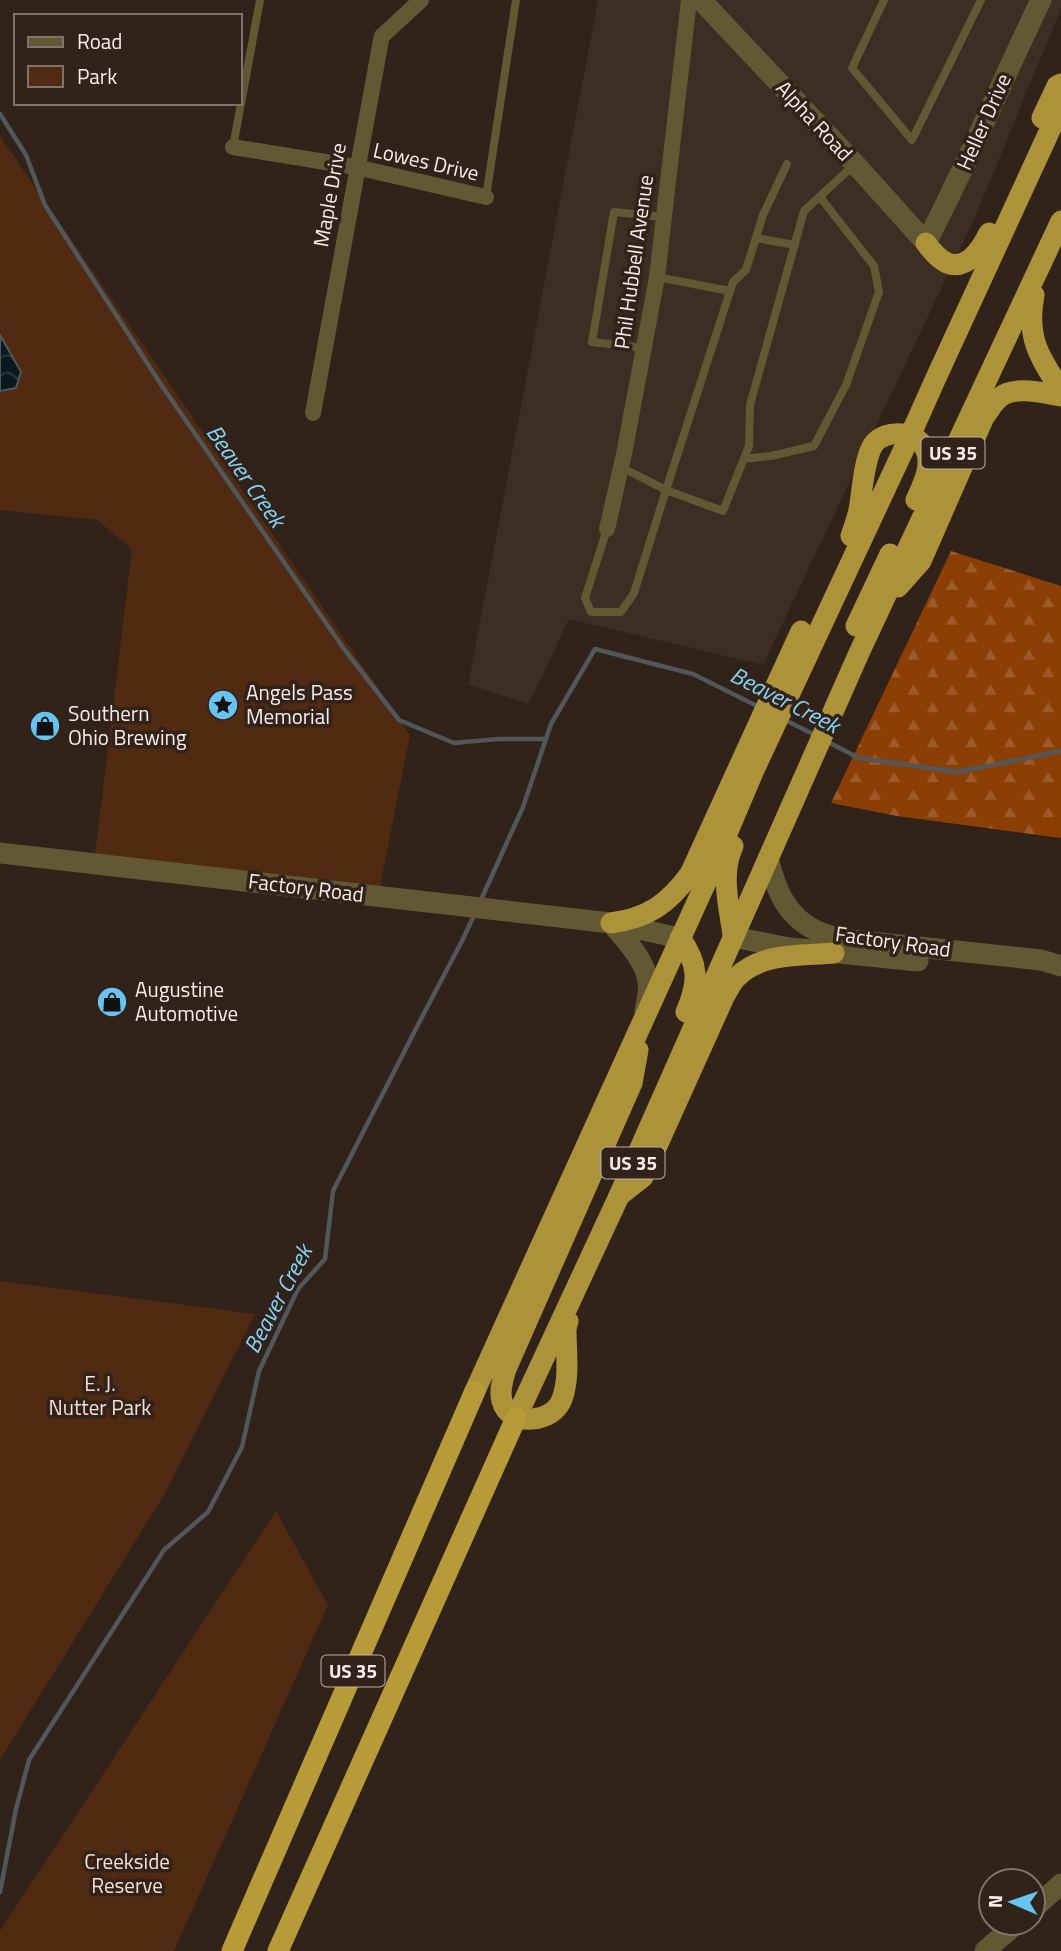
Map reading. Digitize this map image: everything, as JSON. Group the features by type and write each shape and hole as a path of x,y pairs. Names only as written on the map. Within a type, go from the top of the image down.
{"highway":[{"path":"926,243 947,263 957,264 977,255 1057,86 1061,83"},
{"name":"US 35","path":"232,1951 475,1391 712,869 753,769 799,667 911,436 1061,106"},
{"name":"US 35","path":"278,1951 516,1418 619,1196 768,858 793,786 839,682 882,604 1061,221"},
{"path":"1038,273 1032,303 1032,332 1040,358 1061,390"},
{"path":"882,604 921,561 984,417 999,398 1010,391 1061,396"},
{"path":"835,594 873,445 886,435 901,434 920,440 927,452 928,475 869,597 839,682"},
{"path":"611,923 644,916 662,905 678,890 753,769"},
{"path":"733,937 725,885 727,868 753,769"},
{"path":"531,1388 541,1337 692,999 696,983 695,966 690,952 680,938"},
{"path":"619,1196 643,1177 734,980 743,972 771,958 834,953"},
{"path":"575,1293 566,1329 567,1382 561,1403 550,1413 535,1418 516,1418 509,1414 502,1401 501,1386 506,1369 632,1083 644,1017"}],"street":[{"name":"Maple Drive","path":"313,413 382,36 421,0"},
{"name":"Phil Hubbell Avenue","path":"607,528 657,277 690,0"},
{"name":"Alpha Road","path":"701,0 926,243"},
{"name":"Heller Drive","path":"926,243 1041,0"},
{"name":"Lowes Drive","path":"233,147 356,167 486,198"},
{"name":"Factory Road","path":"0,853 611,923 680,938"},
{"name":"Factory Road","path":"768,858 775,885 787,907 818,932 866,941 1041,960 1061,966"},
{"path":"611,923 644,968 649,984 644,1017"},
{"name":"Factory Road","path":"733,937 834,953 1061,972"},
{"path":"1047,1896 1061,1884"},
{"path":"985,1951 1001,1937"}],"lane":[{"path":"242,98 260,0"},
{"path":"486,198 516,0"},
{"path":"884,0 852,68 912,140 981,0"},
{"path":"233,147 241,105"},
{"path":"607,528 585,598 591,612 621,612 634,593 733,282 746,270 763,215 787,164"},
{"path":"621,467 666,490 723,511 749,446 750,405 804,211 855,164"},
{"path":"744,459 814,446 846,385 879,292 874,266 820,197"},
{"path":"644,348 592,342 614,212 664,218"},
{"path":"756,238 795,245"},
{"path":"657,277 730,291"}],"shaded area":[{"path":"598,0 1061,0 1061,9 976,215 763,665 569,619 529,704 468,685"}],"green space":[{"path":"0,136 410,735 378,897 94,863 132,549 97,520 0,510"},
{"path":"951,551 1061,586 1061,838 897,816 831,803"},
{"name":"E. J. Nutter Park","path":"0,1281 255,1314 164,1495 0,1760"},
{"name":"Creekside Reserve","path":"276,1511 328,1605 174,1951 0,1951 0,1931"}],"water":[{"path":"0,335 21,372 16,388 0,391"}],"waterway":[{"name":"Beaver Creek","path":"0,114 26,155 45,205 162,386 344,649 399,720 454,743 546,739"},
{"name":"Beaver Creek","path":"480,902 523,807 551,724 595,649 693,674 759,707"},
{"name":"Beaver Creek","path":"785,720 815,735"},
{"name":"Beaver Creek","path":"826,741 859,758 958,772 1061,751"},
{"name":"Beaver Creek","path":"0,1892 16,1809 29,1760 164,1550 208,1512 242,1447 259,1371 298,1289 325,1259 333,1191 475,913"}],"place":[{"name":"Angels Pass Memorial","path":"223,705"},
{"name":"Southern Ohio Brewing","path":"45,726"},
{"name":"Augustine Automotive","path":"112,1002"}]}
